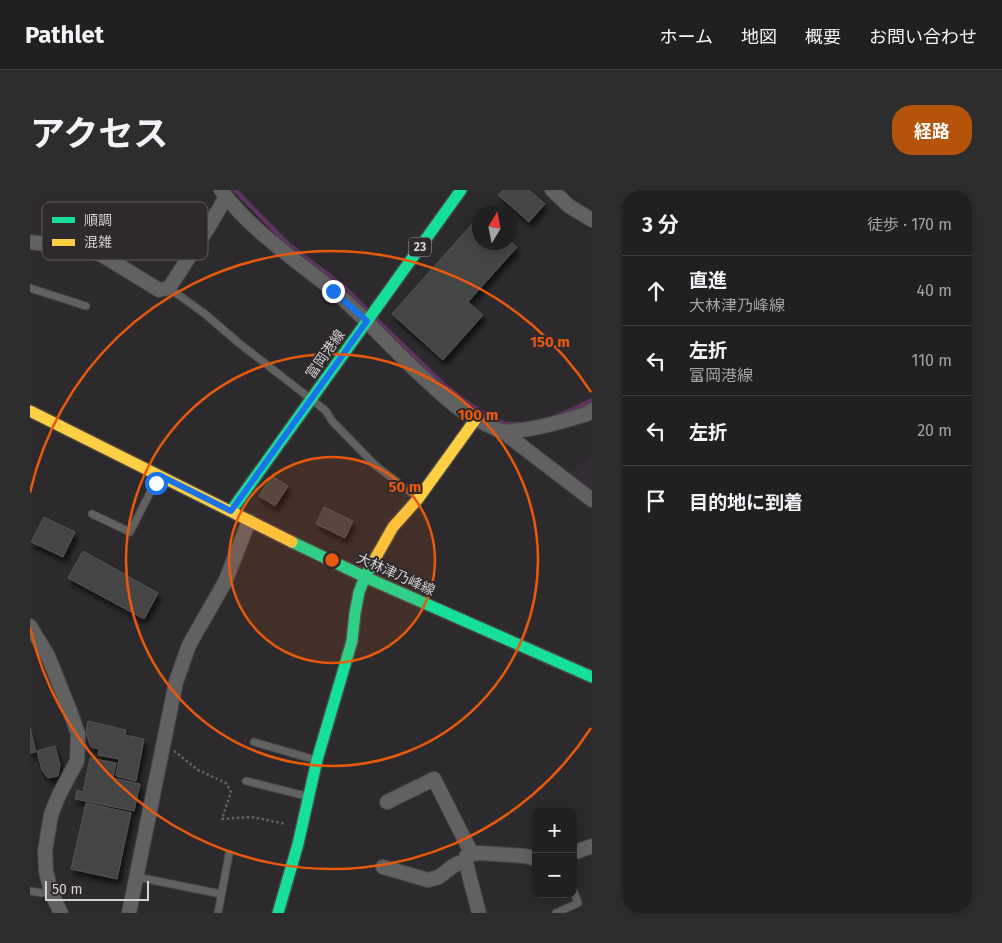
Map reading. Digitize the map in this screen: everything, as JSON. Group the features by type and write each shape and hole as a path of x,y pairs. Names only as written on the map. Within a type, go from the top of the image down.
{"main road":[{"name":"富岡港線","path":"231,511 461,190"},
{"name":"大林津乃峰線","path":"30,411 231,511 249,522 365,577 592,677"},
{"path":"278,913 302,827 317,760 352,641 359,592 365,577 393,528 418,499 475,420"}],"street":[{"path":"552,190 569,206 592,220"},
{"path":"208,228 224,193 253,226 286,255 368,320 408,363 442,395 475,420 502,431 592,500"},
{"path":"110,260 159,290 169,288 187,260"},
{"path":"502,431 546,426 587,414 592,410"},
{"path":"129,913 176,682 189,645 225,582 249,522"},
{"path":"30,626 48,656 78,734 77,760 51,815 44,850 51,892 61,913"},
{"path":"387,802 434,779 469,858 479,913"},
{"path":"577,852 592,846"},
{"path":"383,867 428,880 439,877 453,866 479,853 532,858"}],"lane":[{"path":"30,288 86,306"},
{"path":"169,288 205,314 240,344 326,411 332,421 376,465 418,499"},
{"path":"92,514 130,532 159,475"},
{"path":"254,742 317,760"},
{"path":"246,781 309,797"},
{"path":"218,913 229,854"},
{"path":"137,877 222,894"},
{"path":"30,891 51,892"},
{"path":"556,913 578,903 576,898"}],"path":[{"path":"163,743 198,770 226,783 231,792 222,819 252,817 302,827"}],"shaded area":[{"path":"592,456 592,496 566,475"}],"building":[{"path":"503,190 529,190 545,204 529,222 517,212 517,205 509,205 498,195"},
{"path":"472,224 472,250 514,250 468,302 483,315 443,360 392,314"},
{"path":"272,476 288,486 275,506 259,496"},
{"path":"324,507 353,521 345,538 316,524"},
{"path":"44,517 75,532 63,557 31,542"},
{"path":"83,551 158,593 144,619 68,578"},
{"path":"88,721 126,730 125,735 144,739 136,781 116,776 119,759 98,755 99,749 91,747 86,733"},
{"path":"30,728 36,752 30,753"},
{"path":"55,746 60,765 58,776 48,778 42,770 37,751"},
{"path":"90,758 116,763 113,778 140,784 134,811 75,799 77,790 83,792"},
{"path":"86,803 131,813 117,879 71,869"}],"waterway":[{"path":"235,190 288,244 344,287 367,310"},
{"path":"376,319 444,385 469,404 505,424 520,424"},
{"path":"555,417 592,400"}],"traffic: fast":[{"path":"231,511 461,190"},
{"path":"292,542 365,577 592,677"},
{"path":"278,913 298,844 317,760 352,641 359,592 376,557"}],"traffic: slow":[{"path":"30,411 292,542"},
{"path":"376,557 393,527 418,499 475,420"}],"route":[{"path":"156,483 159,475 231,511 367,321 333,291"}]}
